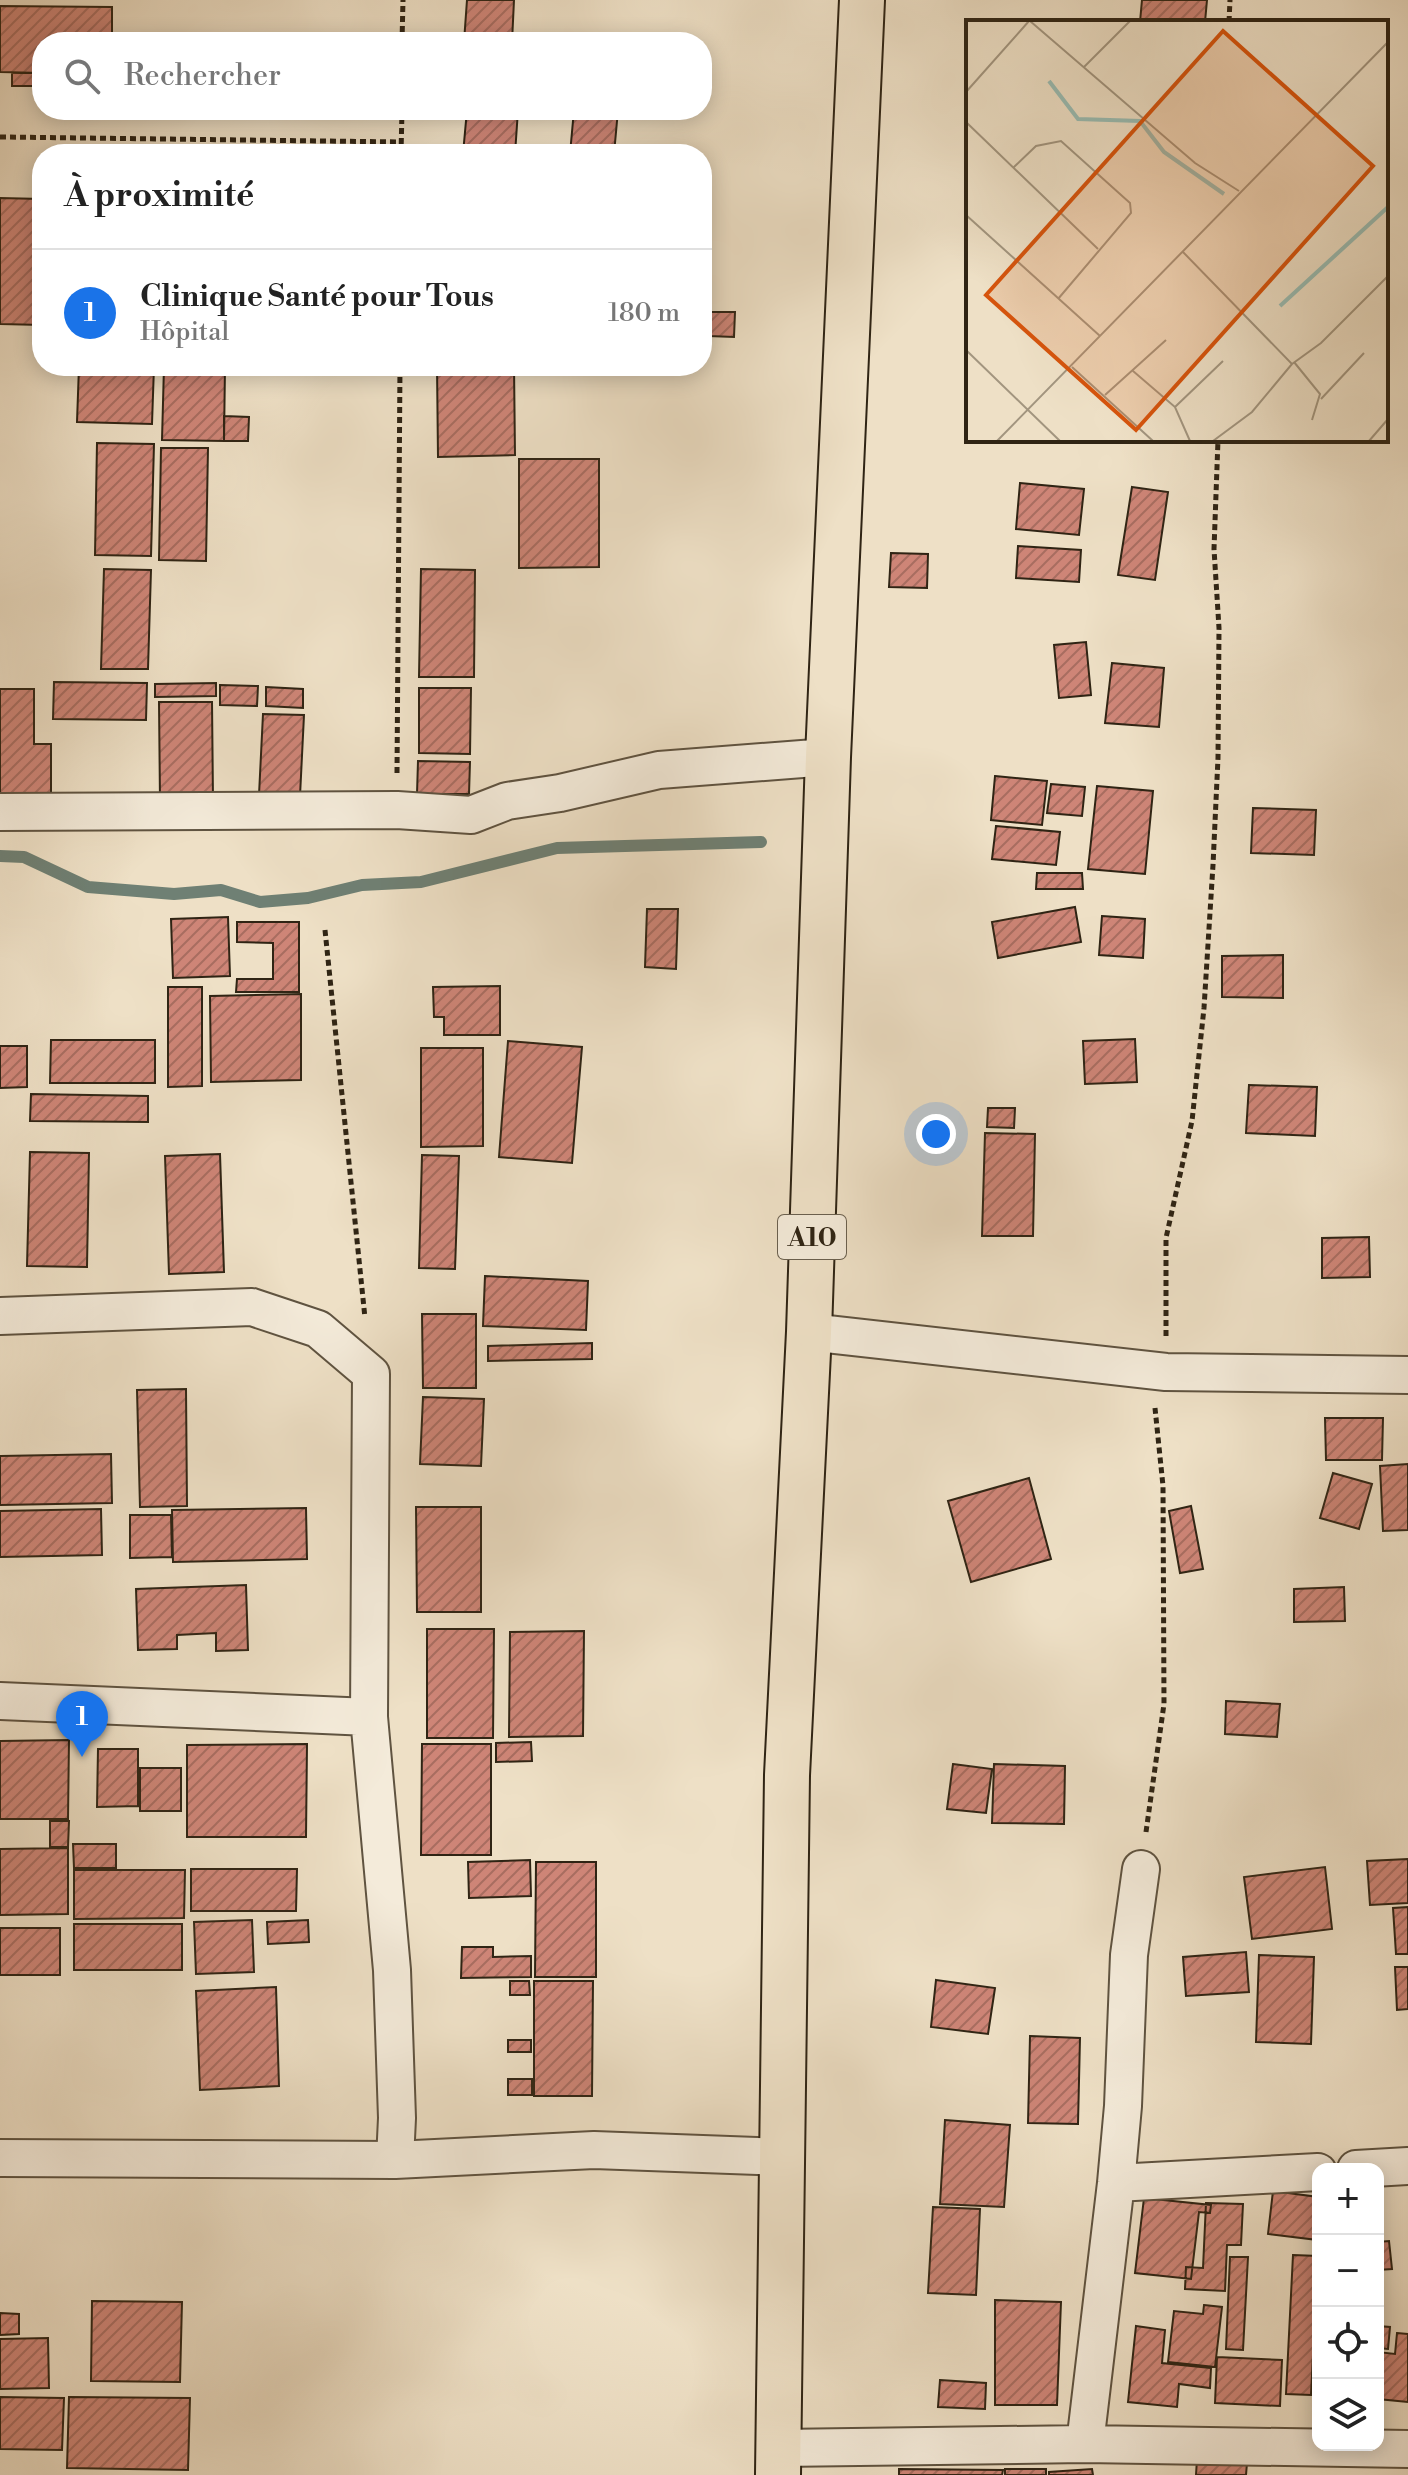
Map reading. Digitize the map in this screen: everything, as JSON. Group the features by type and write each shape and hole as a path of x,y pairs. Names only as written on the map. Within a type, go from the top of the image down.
{"main road":[{"name":"A10","path":"779,2461 787,1775 809,1332 828,757 862,0"}],"street":[{"path":"0,812 397,810 471,815 507,801 560,793 659,770 828,757"},
{"path":"0,1316 252,1307 318,1329 371,1374 369,1717 392,1970 395,2160"},
{"path":"809,1332 1166,1372 1408,1375"},
{"path":"0,1701 369,1717"},
{"path":"1085,2444 1116,2183 1123,2106 1129,1955 1141,1869"},
{"path":"0,2158 395,2160 594,2150 783,2157"},
{"path":"1384,2167 1408,2166"},
{"path":"1116,2183 1312,2172"},
{"path":"779,2461 1085,2444 1408,2449"}],"path":[{"path":"402,32 403,0"},
{"path":"1229,20 1230,0"},
{"path":"0,137 401,142 402,120"},
{"path":"397,810 400,376"},
{"path":"1141,1869 1164,1704 1163,1486 1154,1399 1166,1372 1166,1238 1192,1121 1204,1008 1213,865 1218,743 1219,628 1214,549 1218,442"},
{"path":"325,930 371,1374"}],"building":[{"path":"467,0 514,0 512,32 465,32"},
{"path":"1142,0 1207,0 1205,20 1140,20"},
{"path":"0,6 112,7 112,32 32,32 32,73 0,72"},
{"path":"12,73 32,73 32,86 12,86"},
{"path":"466,120 517,120 516,144 464,144"},
{"path":"573,120 617,120 615,144 571,144"},
{"path":"0,198 32,199 32,325 0,324"},
{"path":"712,312 735,312 734,337 712,336"},
{"path":"79,376 154,376 152,424 77,422"},
{"path":"164,376 225,376 224,441 162,440"},
{"path":"437,376 514,376 515,455 438,457"},
{"path":"224,416 249,417 248,441 224,441"},
{"path":"97,443 154,444 151,556 95,555"},
{"path":"161,448 208,448 206,561 159,560"},
{"path":"519,459 599,459 599,567 519,568"},
{"path":"1020,483 1084,489 1079,535 1016,529"},
{"path":"1132,487 1168,492 1155,580 1118,575"},
{"path":"1018,546 1081,550 1079,582 1016,578"},
{"path":"891,553 928,554 927,588 889,587"},
{"path":"104,569 151,570 148,669 101,669"},
{"path":"421,569 475,570 474,677 419,677"},
{"path":"1086,642 1091,695 1059,698 1054,645"},
{"path":"1112,663 1164,668 1159,727 1105,723"},
{"path":"54,682 147,683 146,720 53,719"},
{"path":"216,683 216,696 155,697 155,684"},
{"path":"220,685 258,686 257,706 220,705"},
{"path":"266,687 303,689 303,708 266,706"},
{"path":"419,688 471,688 470,754 419,753"},
{"path":"0,689 34,689 34,744 51,744 51,801 0,800"},
{"path":"159,702 212,702 213,800 160,801"},
{"path":"263,714 304,715 300,796 259,795"},
{"path":"418,761 470,762 469,794 417,794"},
{"path":"995,776 1047,781 1042,825 991,820"},
{"path":"1051,784 1085,787 1082,816 1047,813"},
{"path":"1097,786 1153,791 1145,874 1088,869"},
{"path":"1253,808 1316,810 1314,855 1251,853"},
{"path":"996,826 1060,832 1056,865 992,859"},
{"path":"1037,873 1082,873 1083,889 1036,889"},
{"path":"1075,907 1081,942 998,958 992,922"},
{"path":"647,909 678,909 676,969 645,967"},
{"path":"1102,916 1145,919 1143,958 1099,955"},
{"path":"228,917 230,976 173,978 171,919"},
{"path":"237,922 299,922 299,992 236,992 237,979 273,979 273,943 237,942"},
{"path":"1283,955 1283,998 1222,997 1222,956"},
{"path":"500,986 500,1035 444,1035 444,1017 434,1017 433,987"},
{"path":"168,987 202,987 202,1086 168,1087"},
{"path":"301,994 301,1080 211,1082 210,996"},
{"path":"1135,1039 1137,1082 1085,1084 1083,1041"},
{"path":"51,1040 155,1040 155,1083 50,1083"},
{"path":"508,1041 582,1047 572,1163 499,1157"},
{"path":"0,1046 27,1046 27,1087 0,1088"},
{"path":"421,1048 483,1048 483,1146 421,1147"},
{"path":"1249,1085 1317,1087 1315,1136 1246,1133"},
{"path":"31,1094 148,1096 148,1122 30,1121"},
{"path":"988,1108 1015,1108 1014,1128 987,1127"},
{"path":"985,1133 1035,1134 1033,1236 982,1236"},
{"path":"30,1152 89,1153 87,1267 27,1266"},
{"path":"220,1154 224,1272 169,1274 165,1156"},
{"path":"422,1155 459,1156 455,1269 419,1268"},
{"path":"1369,1237 1370,1277 1322,1278 1322,1238"},
{"path":"485,1276 588,1281 586,1330 483,1326"},
{"path":"422,1314 476,1314 476,1388 423,1388"},
{"path":"592,1343 592,1359 488,1361 488,1346"},
{"path":"186,1389 187,1506 140,1507 137,1390"},
{"path":"423,1397 484,1399 481,1466 420,1464"},
{"path":"1325,1418 1383,1418 1382,1460 1326,1460"},
{"path":"111,1454 112,1503 0,1505 0,1456"},
{"path":"1408,1464 1408,1530 1383,1531 1380,1466"},
{"path":"1333,1473 1372,1484 1359,1529 1320,1518"},
{"path":"1029,1478 1051,1559 971,1582 948,1501"},
{"path":"1191,1506 1203,1569 1180,1573 1169,1511"},
{"path":"416,1507 481,1507 481,1612 417,1612"},
{"path":"306,1508 307,1559 173,1562 172,1510"},
{"path":"101,1509 102,1555 0,1557 0,1511"},
{"path":"130,1515 171,1515 172,1557 130,1558"},
{"path":"246,1585 248,1650 216,1651 216,1633 177,1635 177,1649 138,1650 136,1589"},
{"path":"1344,1587 1345,1621 1294,1622 1294,1589"},
{"path":"427,1629 494,1629 493,1738 427,1738"},
{"path":"584,1631 583,1736 509,1737 510,1632"},
{"path":"1226,1701 1280,1704 1277,1737 1225,1734"},
{"path":"69,1740 68,1819 0,1819 0,1741"},
{"path":"531,1742 532,1761 496,1762 496,1743"},
{"path":"307,1744 306,1837 187,1837 187,1745"},
{"path":"422,1744 491,1744 491,1855 421,1855"},
{"path":"98,1749 138,1749 138,1806 97,1807"},
{"path":"953,1764 992,1769 986,1813 947,1809"},
{"path":"994,1764 1065,1766 1064,1824 992,1823"},
{"path":"140,1768 181,1768 181,1811 140,1811"},
{"path":"50,1821 69,1821 68,1847 50,1847"},
{"path":"73,1844 116,1844 116,1868 74,1868"},
{"path":"68,1848 68,1914 0,1915 0,1849"},
{"path":"1408,1859 1408,1903 1370,1905 1367,1861"},
{"path":"530,1860 531,1896 469,1898 468,1862"},
{"path":"536,1862 596,1862 596,1977 535,1977"},
{"path":"1325,1867 1332,1929 1252,1939 1244,1877"},
{"path":"191,1869 297,1869 296,1911 191,1911"},
{"path":"74,1870 185,1870 184,1918 74,1919"},
{"path":"1408,1907 1408,1954 1396,1954 1393,1908"},
{"path":"252,1920 254,1972 196,1974 194,1922"},
{"path":"308,1920 309,1942 268,1944 267,1922"},
{"path":"74,1924 182,1924 182,1970 74,1970"},
{"path":"0,1928 60,1928 60,1975 0,1975"},
{"path":"462,1947 493,1947 493,1957 531,1956 531,1977 461,1978"},
{"path":"1246,1952 1249,1992 1186,1996 1183,1957"},
{"path":"1259,1955 1314,1957 1311,2044 1256,2042"},
{"path":"1395,1967 1408,1967 1408,2009 1397,2010"},
{"path":"936,1980 995,1988 988,2034 931,2027"},
{"path":"510,1981 529,1981 530,1995 510,1995"},
{"path":"534,1981 593,1981 592,2096 534,2096"},
{"path":"276,1987 279,2086 200,2090 196,1991"},
{"path":"1030,2036 1080,2038 1078,2124 1028,2123"},
{"path":"508,2040 531,2040 531,2052 508,2052"},
{"path":"508,2079 532,2079 532,2095 508,2095"},
{"path":"945,2120 1010,2125 1004,2207 940,2204"},
{"path":"1273,2191 1312,2196 1312,2239 1268,2234"},
{"path":"1144,2198 1211,2205 1210,2213 1199,2212 1191,2279 1135,2273"},
{"path":"1206,2203 1243,2204 1241,2245 1227,2245 1225,2291 1185,2289 1186,2267 1203,2268"},
{"path":"933,2207 980,2209 976,2295 928,2293"},
{"path":"1384,2241 1389,2241 1392,2269 1384,2270"},
{"path":"1293,2255 1312,2256 1311,2395 1286,2394"},
{"path":"1230,2257 1248,2257 1243,2350 1226,2349"},
{"path":"995,2300 1061,2302 1057,2405 995,2405"},
{"path":"92,2301 182,2302 180,2382 91,2381"},
{"path":"1204,2305 1222,2307 1215,2367 1168,2362 1174,2311 1203,2314"},
{"path":"0,2313 19,2314 19,2334 0,2335"},
{"path":"1136,2326 1165,2330 1162,2363 1211,2368 1210,2388 1179,2384 1177,2407 1128,2402"},
{"path":"1384,2326 1390,2327 1388,2349 1384,2349"},
{"path":"1397,2333 1408,2334 1408,2402 1384,2400 1384,2353 1395,2354"},
{"path":"48,2338 49,2388 0,2389 0,2339"},
{"path":"1217,2357 1282,2360 1280,2406 1215,2403"},
{"path":"940,2380 986,2383 985,2409 938,2407"},
{"path":"0,2397 64,2398 62,2450 0,2449"},
{"path":"69,2397 190,2398 188,2470 67,2468"},
{"path":"1197,2459 1247,2463 1246,2475 1196,2475"},
{"path":"899,2469 1003,2470 1002,2475 899,2475"},
{"path":"1005,2469 1046,2469 1046,2475 1005,2475"},
{"path":"1092,2469 1093,2475 1049,2475 1049,2472"}],"waterway":[{"path":"0,856 24,857 88,887 174,894 221,890 260,902 308,898 362,885 421,882 557,848 761,842"}],"place":[{"name":"Clinique Santé pour Tous","path":"82,1757"}]}
